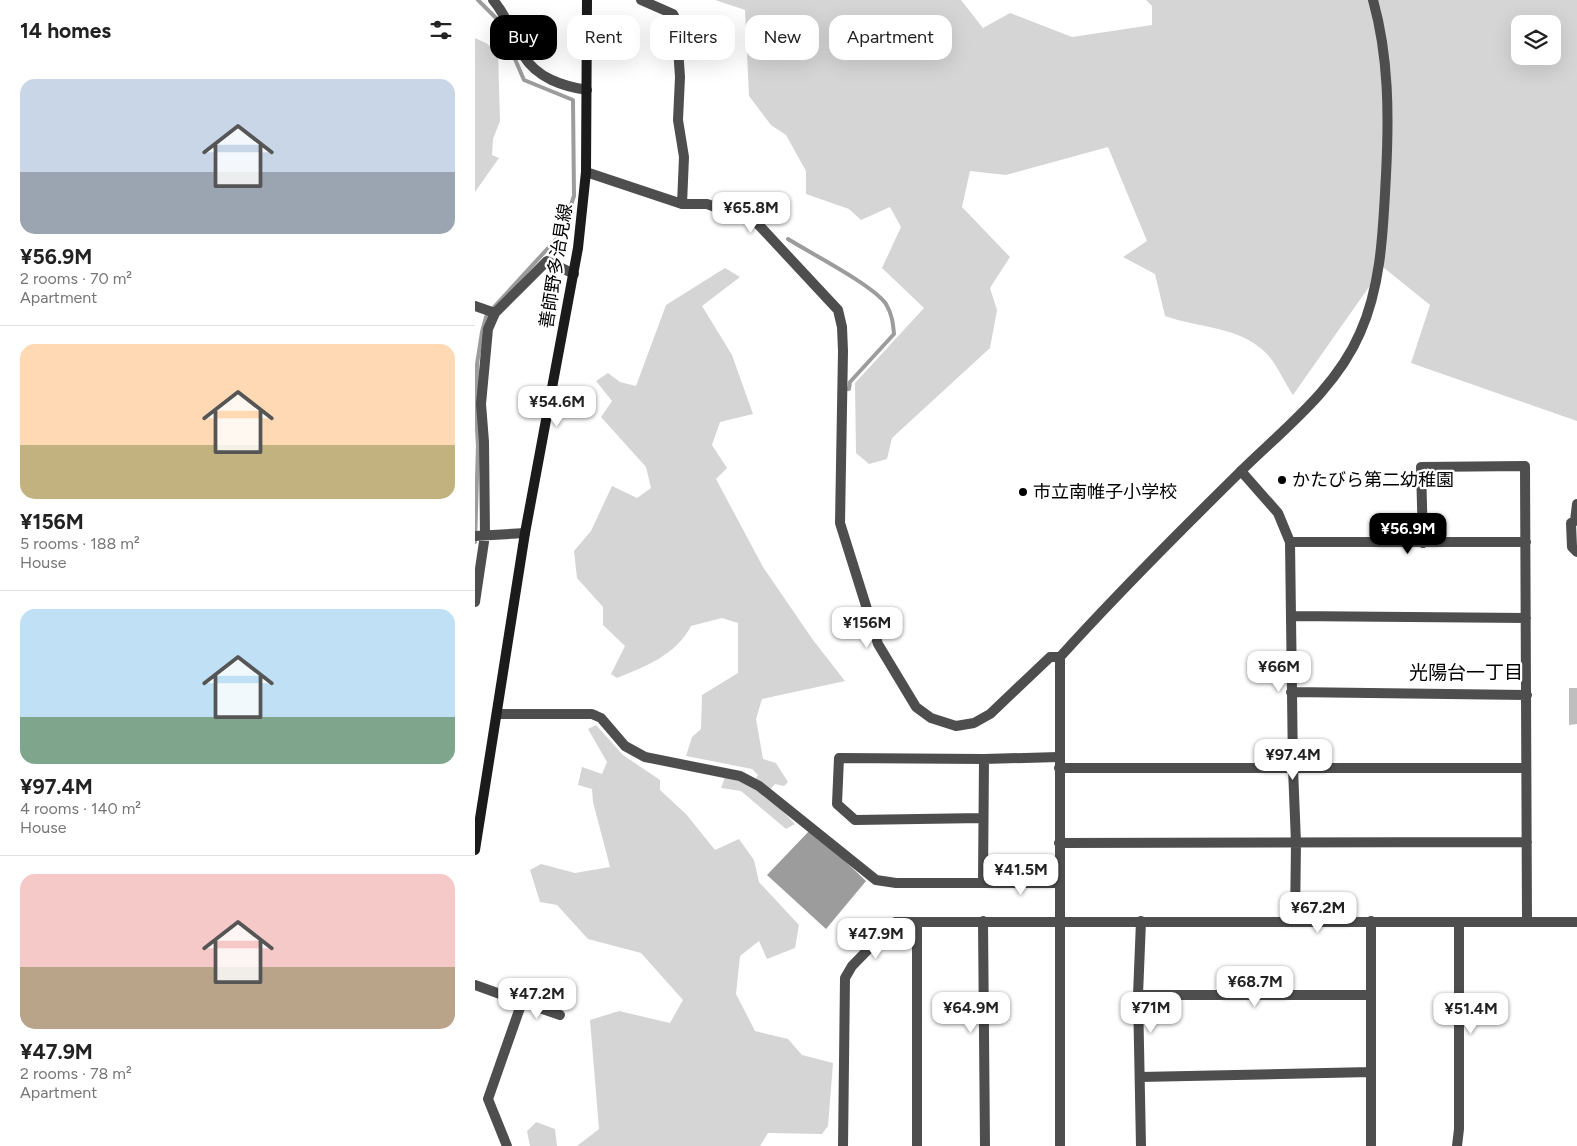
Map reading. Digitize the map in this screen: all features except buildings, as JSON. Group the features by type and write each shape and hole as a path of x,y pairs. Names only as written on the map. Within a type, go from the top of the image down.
{"main road":[{"name":"善師野多治見線","path":"475,850 479,797 498,714 525,533 574,274 586,172 587,0"}],"street":[{"path":"493,0 504,12 523,56 543,76 567,87 587,90"},
{"path":"641,0 673,14 676,20 680,77 678,120 684,157 682,204"},
{"path":"1060,1146 1060,657 1124,587 1307,409 1339,369 1359,334 1374,295 1383,222 1389,107 1381,38 1373,0"},
{"path":"586,172 682,204 707,204 757,222 837,310 842,326 843,381 840,523 878,644 916,707 931,718 956,726 974,722 990,714 1050,657 1060,657"},
{"path":"475,602 480,536 481,393 488,329 495,313 547,261 574,274"},
{"path":"477,307 495,313"},
{"path":"1423,543 1421,467 1525,466 1527,921"},
{"path":"1241,472 1278,513 1290,542 1292,616 1291,692 1296,843 1295,921"},
{"path":"1577,504 1575,521 1571,523 1573,547 1577,552"},
{"path":"480,536 525,533"},
{"path":"1290,542 1526,542"},
{"path":"1292,616 1526,618"},
{"path":"1291,692 1527,695"},
{"path":"498,714 592,714 601,718 625,746 645,757 740,776 759,786 876,880 896,883 1059,883"},
{"path":"982,818 855,820 837,804 839,758 984,759 1059,757"},
{"path":"983,883 982,818 984,759"},
{"path":"1059,768 1527,768"},
{"path":"1059,843 1527,842"},
{"path":"1141,921 1138,995 1141,1146"},
{"path":"843,1146 845,978 852,966 895,922 1577,922"},
{"path":"917,922 917,1146"},
{"path":"983,922 985,1146"},
{"path":"1371,922 1371,1146"},
{"path":"1457,1146 1459,1129 1459,922"},
{"path":"475,985 560,1015"},
{"path":"1138,995 1371,995"},
{"path":"507,1146 488,1099 522,1002"},
{"path":"1140,1077 1371,1072"}],"shaded area":[{"path":"715,0 961,0 983,28 1010,13 1072,37 1152,25 1152,6 1146,0 1577,0 1577,421 1411,363 1430,305 1383,267 1293,395 1273,361 1254,343 1230,332 1165,316 1155,274 1123,257 1147,241 1108,147 1006,175 970,171 962,207 1010,257 990,288 997,310 990,348 892,438 887,459 869,464 856,453 855,383 924,308 882,268 901,227 890,207 861,220 849,209 806,194 806,171 786,135 771,125 749,96 747,60 819,60 819,15 745,15 745,10"},
{"path":"475,38 490,46 490,60 498,60 500,121 493,139 492,155 499,158 475,192"},
{"path":"725,268 740,277 702,306 732,355 753,414 720,422 712,445 727,468 716,479 763,567 813,640 845,681 762,699 756,719 763,759 776,763 788,782 784,786 775,784 766,794 795,824 786,829 741,791 721,788 725,777 752,785 758,775 752,769 686,756 692,737 701,729 702,695 738,673 738,623 722,618 691,626 685,636 669,652 649,664 617,678 611,674 625,646 603,625 603,607 577,578 574,551 591,531 612,486 637,498 651,488 646,467 601,417 612,401 596,381 608,373 620,382 636,386 666,305"},
{"path":"596,725 623,755 660,780 660,790 686,814 715,850 739,839 754,860 759,882 799,925 795,948 767,959 759,941 740,956 736,994 755,1031 788,1039 802,1055 833,1063 828,1126 822,1134 768,1133 760,1146 577,1146 599,1129 590,1020 619,1011 670,1023 683,1000 641,953 588,939 557,905 540,902 530,870 541,864 575,873 610,867 593,802 592,789 578,785 582,767 602,774 607,762 588,729"},
{"path":"811,829 866,881 826,929 767,875"},
{"path":"536,1122 555,1129 557,1146 530,1146 527,1131"}],"waterway":[{"path":"475,542 478,446 476,413 477,364 486,317 561,234 574,196 573,100 524,80 498,20 478,0"},
{"path":"788,239 868,288 879,296 890,311 894,334 850,382 849,389 843,389"}],"place":[{"name":"かたびら第二幼稚園","path":"1282,480"},
{"name":"市立南帷子小学校","path":"1023,492"}],"district":[{"name":"光陽台一丁目","path":"1466,672"}]}
